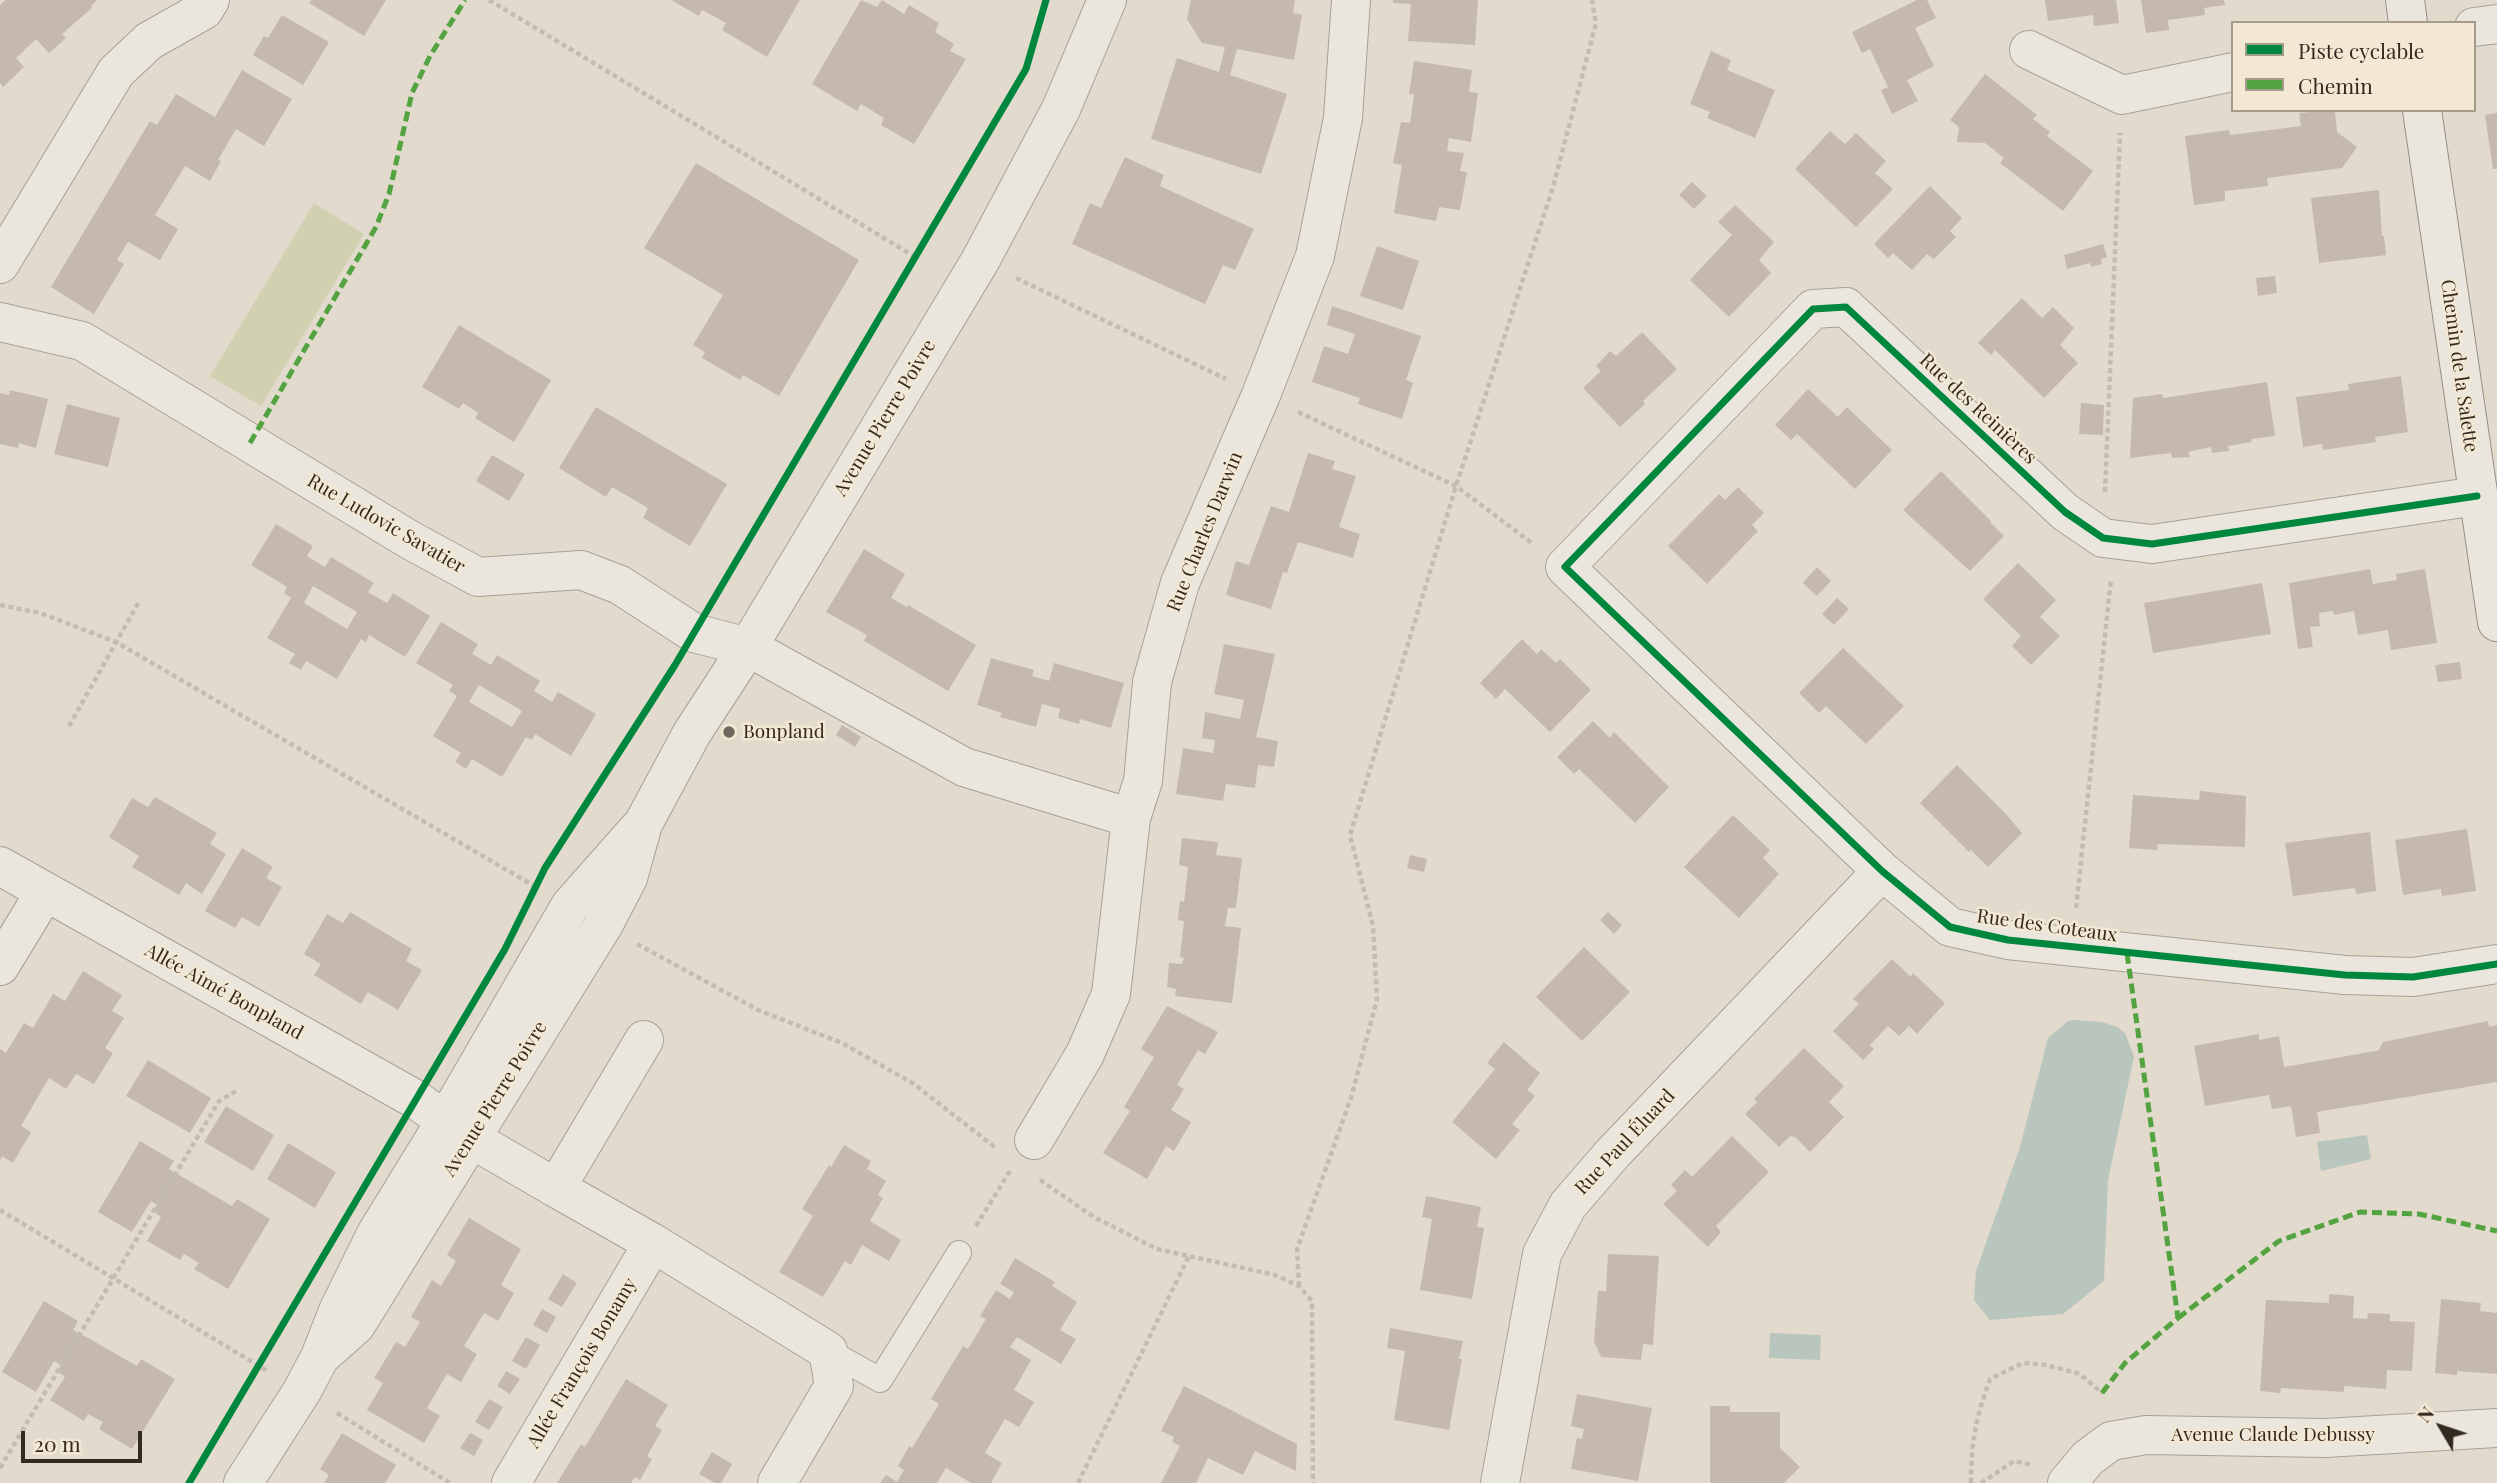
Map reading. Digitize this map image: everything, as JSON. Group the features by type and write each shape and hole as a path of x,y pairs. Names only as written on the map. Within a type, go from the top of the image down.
{"street":[{"path":"0,264 116,72 149,41 204,10 210,0"},
{"name":"Avenue Pierre Poivre","path":"243,1483 302,1391 376,1234 458,1129 570,906 643,824 691,733 748,647 980,261 1061,109 1107,0"},
{"name":"Rue Charles Darwin","path":"1034,1140 1084,1054 1111,994 1131,818 1143,781 1152,682 1180,583 1261,395 1315,256 1343,118 1351,0"},
{"path":"2405,0 2408,21"},
{"path":"2476,27 2497,24"},
{"path":"2029,50 2122,94 2231,72"},
{"name":"Chemin de la Salette","path":"2421,112 2497,622"},
{"name":"Rue des Reinières","path":"1565,567 1813,309 1846,307 2065,512 2103,538 2152,544 2477,496"},
{"name":"Rue Ludovic Savatier","path":"0,322 82,341 170,397 410,540 478,577 581,570 620,585 694,633 748,647 964,767 1131,818"},
{"name":"Rue des Coteaux","path":"1565,567 1882,871 1950,927 2008,940 2345,975 2413,977 2497,964"},
{"name":"Allée Aimé Bonpland","path":"0,866 415,1099 458,1129"},
{"name":"Rue Paul Éluard","path":"1500,1483 1542,1254 1568,1205 1613,1153 1882,871"},
{"path":"0,965 45,892"},
{"path":"556,1188 644,1040"},
{"path":"458,1129 653,1243 828,1351 834,1386 777,1483"},
{"name":"Allée François Bonamy","path":"511,1483 653,1243"},
{"name":"Avenue Claude Debussy","path":"2052,1474 2088,1458 2111,1441 2146,1435 2325,1438 2497,1428"}],"lane":[{"path":"828,1351 880,1380 959,1253"}],"path":[{"path":"489,0 917,258"},
{"path":"1299,1286 1297,1249 1351,1098 1377,999 1373,926 1350,835 1456,486 1553,187 1596,23 1592,0"},
{"path":"980,261 1456,486 1565,567"},
{"path":"69,726 140,600"},
{"path":"0,605 40,613 116,642 536,887"},
{"path":"0,1468 219,1101 238,1090"},
{"path":"959,1253 1016,1163 1034,1140"},
{"path":"0,1210 450,1483"},
{"path":"1078,1483 1189,1256"},
{"path":"1971,1483 1971,1451 1977,1414 1990,1379 2023,1363 2046,1365 2081,1374 2102,1392"},
{"path":"1981,1483 2014,1461 2052,1474"}],"green space":[{"path":"314,203 364,234 261,406 210,376"}],"shaded area":[{"path":"2068,1021 2102,1022 2117,1027 2125,1033 2134,1056 2108,1180 2104,1281 2063,1314 1990,1320 1974,1300 1976,1271 2020,1147 2048,1038"},
{"path":"2367,1135 2371,1159 2321,1171 2317,1142"},
{"path":"1770,1333 1821,1335 1820,1360 1769,1358"}],"building":[{"path":"5,0 97,0 92,8 62,34 66,38 49,53 36,39 16,58 24,67 3,87 0,83 0,5"},
{"path":"311,0 386,0 364,36 309,3"},
{"path":"671,0 800,0 767,57 722,30 726,23 702,10 699,16"},
{"path":"861,0 877,7 882,0 904,14 909,5 939,23 935,32 954,44 950,51 966,59 914,144 881,125 884,118 861,104 857,111 812,84"},
{"path":"1191,0 1295,0 1293,13 1302,15 1294,60 1237,49 1230,75 1287,94 1261,174 1151,139 1177,58 1219,72 1225,47 1202,43 1187,19"},
{"path":"1393,0 1478,0 1475,45 1408,41 1411,4 1393,3"},
{"path":"1917,0 1927,0 1936,18 1915,28 1934,66 1907,80 1918,101 1892,114 1881,90 1888,87 1870,49 1862,53 1852,32"},
{"path":"2045,0 2116,0 2119,23 2094,26 2093,15 2048,21"},
{"path":"2141,0 2224,0 2225,5 2204,8 2205,15 2168,20 2169,30 2146,33"},
{"path":"282,15 329,42 303,85 253,55 264,36 268,38"},
{"path":"1711,51 1731,60 1727,70 1775,90 1755,138 1707,118 1710,112 1690,104"},
{"path":"1414,61 1472,70 1469,92 1478,93 1471,142 1449,138 1447,151 1464,153 1460,171 1467,172 1460,210 1439,207 1436,221 1394,213 1402,165 1393,163 1401,122 1410,123 1414,94 1409,94"},
{"path":"242,70 292,99 264,146 236,129 218,160 221,161 210,181 185,166 155,215 178,229 160,260 128,242 117,260 124,264 94,314 51,287 150,121 157,125 176,94 215,117"},
{"path":"1985,74 2037,115 2033,119 2050,132 2047,136 2093,171 2063,211 2000,163 2004,158 1985,143 1957,142 1959,127 1950,120"},
{"path":"2335,112 2337,132 2357,147 2342,168 2267,178 2268,186 2225,191 2225,201 2194,205 2185,136 2229,130 2230,135 2301,126 2299,113"},
{"path":"2497,113 2497,169 2493,169 2485,115"},
{"path":"1830,131 1845,144 1856,133 1886,161 1875,173 1893,189 1856,227 1795,169"},
{"path":"1125,157 1164,175 1160,186 1254,229 1235,270 1223,265 1205,304 1072,244 1090,203 1101,208"},
{"path":"696,163 859,260 779,396 743,375 740,380 702,358 705,352 693,345 723,295 644,248"},
{"path":"1692,182 1707,196 1694,209 1679,195"},
{"path":"1930,186 1962,218 1950,231 1956,237 1934,259 1927,254 1912,270 1893,253 1888,258 1874,244"},
{"path":"2379,190 2386,255 2319,263 2311,198"},
{"path":"1735,205 1774,242 1759,260 1771,273 1729,317 1690,280 1732,235 1718,222"},
{"path":"2103,244 2107,257 2101,259 2102,264 2091,267 2090,263 2067,269 2064,255"},
{"path":"1377,246 1419,261 1403,310 1360,296"},
{"path":"2275,276 2277,293 2258,296 2256,278"},
{"path":"2022,298 2042,318 2053,307 2074,328 2060,345 2078,363 2044,398 1995,350 1991,355 1978,343"},
{"path":"1332,306 1421,336 1406,380 1413,383 1402,419 1358,404 1360,398 1312,382 1324,346 1348,354 1355,334 1327,325"},
{"path":"459,325 551,380 514,442 475,418 478,413 463,403 459,409 422,387"},
{"path":"1642,332 1677,369 1620,427 1583,388 1601,371 1596,366 1610,351 1616,356"},
{"path":"2401,376 2408,432 2375,437 2376,442 2323,450 2322,444 2303,447 2296,397 2349,390 2348,384"},
{"path":"2267,382 2275,436 2228,446 2229,451 2212,453 2211,447 2188,452 2190,457 2172,458 2171,453 2130,458 2133,398 2162,394 2163,398"},
{"path":"1808,389 1838,417 1847,407 1892,450 1855,489 1797,434 1791,440 1775,425"},
{"path":"10,390 48,399 36,448 19,443 18,448 0,444 0,393 9,395"},
{"path":"2081,403 2104,405 2103,435 2079,434"},
{"path":"67,404 120,418 108,467 54,454"},
{"path":"596,407 727,484 690,546 643,518 648,508 612,487 606,497 559,468"},
{"path":"1308,453 1335,461 1332,469 1356,476 1339,527 1360,534 1353,558 1298,542 1287,573 1283,572 1271,609 1226,595 1236,561 1249,565 1271,506 1289,512"},
{"path":"492,455 525,474 509,501 476,481"},
{"path":"1941,471 2004,536 1970,571 1903,510"},
{"path":"1738,487 1764,513 1752,525 1758,531 1707,584 1668,546 1719,494 1725,500"},
{"path":"276,524 313,546 307,556 325,567 331,557 374,583 368,592 387,603 393,593 430,616 405,657 369,635 366,642 361,639 337,679 306,661 301,670 289,663 295,654 267,638 291,598 284,593 287,587 251,565","holes":["313,586 357,612 347,629 304,603"]},
{"path":"864,549 905,574 891,598 907,607 908,605 976,645 948,691 864,641 867,635 826,612"},
{"path":"2018,563 2056,600 2040,617 2060,636 2031,665 2012,646 2021,636 1983,599"},
{"path":"1817,567 1831,581 1817,596 1803,583"},
{"path":"2370,569 2373,584 2397,580 2396,574 2425,569 2437,643 2391,650 2388,630 2358,635 2354,611 2334,615 2333,611 2319,613 2320,626 2310,627 2313,647 2298,649 2289,583"},
{"path":"2262,583 2271,634 2153,653 2144,603"},
{"path":"1837,598 1849,609 1834,625 1822,614"},
{"path":"441,622 478,644 472,654 491,665 497,655 540,681 534,691 552,702 558,692 596,714 571,756 535,734 532,740 526,737 502,777 472,759 466,769 455,762 461,753 433,736 457,696 449,691 453,685 416,663","holes":["479,685 522,711 512,727 469,702"]},
{"path":"1522,639 1537,654 1541,649 1556,663 1560,659 1591,690 1550,732 1505,689 1496,699 1480,683"},
{"path":"1224,644 1275,654 1256,737 1278,741 1274,767 1258,765 1255,788 1226,784 1223,801 1176,794 1183,748 1213,753 1215,740 1202,738 1205,712 1240,719 1244,700 1214,694"},
{"path":"1843,648 1904,706 1866,744 1826,706 1819,713 1799,693"},
{"path":"991,658 1034,670 1032,676 1049,681 1054,663 1124,683 1111,728 1080,719 1079,724 1058,718 1060,709 1042,704 1036,727 1000,717 1002,713 977,705"},
{"path":"2460,662 2462,679 2438,682 2435,665"},
{"path":"1593,721 1610,738 1614,732 1669,787 1635,823 1579,769 1574,774 1557,757"},
{"path":"842,725 861,737 855,747 836,735"},
{"path":"1957,765 2022,833 1988,867 1920,803"},
{"path":"2200,791 2246,796 2245,847 2158,844 2157,850 2129,848 2133,795 2199,800"},
{"path":"155,797 217,833 210,844 226,854 202,894 186,883 179,895 132,867 139,856 109,837 132,798 148,807"},
{"path":"1733,815 1770,850 1763,858 1779,874 1739,918 1684,867"},
{"path":"2467,829 2476,891 2442,896 2441,889 2403,895 2395,840"},
{"path":"2370,832 2376,891 2356,894 2355,888 2293,896 2285,843"},
{"path":"1182,838 1218,842 1216,855 1242,858 1236,908 1228,908 1225,926 1241,928 1232,1003 1175,996 1176,989 1167,987 1169,963 1182,964 1184,958 1180,957 1184,921 1178,920 1180,901 1184,902 1188,867 1179,865"},
{"path":"242,848 273,867 266,878 282,887 259,927 242,917 235,928 205,911"},
{"path":"1410,855 1427,859 1424,872 1407,868"},
{"path":"350,912 412,949 406,961 422,970 398,1010 368,992 361,1004 314,975 321,964 304,954 327,914 343,923"},
{"path":"1608,912 1622,925 1614,934 1600,920"},
{"path":"1584,947 1630,992 1582,1041 1536,997"},
{"path":"1892,959 1911,977 1913,973 1945,1003 1917,1034 1909,1026 1899,1036 1888,1026 1870,1045 1874,1049 1863,1060 1833,1031 1859,1004 1853,999"},
{"path":"83,971 122,995 112,1011 124,1018 105,1048 113,1053 94,1084 76,1074 66,1089 49,1078 21,1126 31,1132 13,1163 2,1156 0,1160 0,1049 6,1053 24,1023 33,1028 53,994 65,1001"},
{"path":"1167,1006 1218,1032 1205,1054 1198,1050 1177,1085 1184,1089 1171,1110 1191,1122 1174,1151 1166,1146 1147,1179 1103,1153 1130,1111 1124,1107 1154,1057 1141,1049"},
{"path":"2488,1021 2489,1027 2497,1025 2497,1082 2317,1112 2320,1133 2296,1137 2291,1106 2272,1109 2269,1095 2205,1106 2194,1046 2259,1034 2259,1040 2279,1036 2284,1067 2375,1051 2379,1050 2383,1042"},
{"path":"1504,1042 1540,1073 1527,1090 1535,1096 1512,1124 1520,1130 1496,1159 1452,1122 1495,1069 1487,1063"},
{"path":"1804,1048 1844,1086 1829,1102 1844,1117 1810,1152 1795,1137 1790,1136 1779,1147 1745,1114 1757,1102 1754,1099"},
{"path":"148,1060 211,1098 190,1133 126,1096"},
{"path":"226,1106 274,1135 253,1171 204,1142"},
{"path":"1732,1136 1769,1172 1716,1226 1721,1232 1708,1247 1663,1204 1677,1191 1671,1185 1685,1170 1692,1177"},
{"path":"140,1141 174,1161 169,1169 232,1206 237,1199 270,1219 228,1289 194,1269 199,1263 184,1254 180,1260 147,1241 161,1217 153,1211 157,1205 151,1201 132,1232 98,1212"},
{"path":"288,1143 336,1172 315,1208 267,1179"},
{"path":"844,1145 871,1161 867,1169 886,1181 878,1195 883,1198 870,1221 901,1240 889,1261 862,1245 851,1265 845,1261 823,1297 779,1272 813,1216 802,1209"},
{"path":"1426,1196 1481,1207 1477,1227 1484,1228 1472,1299 1420,1290 1432,1219 1422,1217"},
{"path":"469,1218 521,1249 501,1285 514,1293 498,1321 484,1313 464,1346 477,1354 461,1382 447,1374 427,1408 440,1416 424,1443 367,1410 383,1383 374,1378 396,1342 405,1347 420,1322 411,1317 432,1280 441,1286 456,1261 447,1255"},
{"path":"1608,1254 1659,1256 1653,1345 1643,1344 1641,1360 1601,1357 1594,1341 1598,1291 1606,1291"},
{"path":"1015,1258 1055,1282 1052,1286 1077,1302 1060,1330 1076,1339 1061,1364 1017,1337 1010,1347 1031,1360 1014,1390 1034,1402 1019,1427 1005,1419 985,1453 1002,1463 991,1483 971,1483 946,1468 937,1483 880,1483 886,1475 897,1482 904,1470 898,1466 939,1404 931,1399 963,1346 968,1349 986,1319 980,1316 996,1290 1010,1299 1014,1292 1000,1284"},
{"path":"563,1274 577,1283 562,1307 548,1299"},
{"path":"2329,1294 2354,1296 2353,1318 2367,1319 2368,1313 2390,1314 2390,1321 2415,1322 2412,1371 2387,1370 2386,1389 2344,1386 2344,1392 2281,1388 2280,1393 2260,1391 2266,1300 2329,1303"},
{"path":"2441,1299 2481,1303 2480,1311 2497,1313 2497,1374 2457,1371 2457,1375 2435,1373"},
{"path":"44,1301 78,1321 73,1330 137,1366 141,1359 175,1379 132,1449 99,1429 103,1422 88,1414 84,1421 50,1400 65,1377 57,1371 61,1365 54,1361 36,1392 2,1372"},
{"path":"542,1309 556,1317 547,1333 533,1325"},
{"path":"1390,1328 1463,1341 1449,1430 1394,1420 1405,1351 1387,1348"},
{"path":"526,1337 540,1345 526,1369 512,1361"},
{"path":"506,1371 520,1379 510,1394 497,1386"},
{"path":"626,1379 668,1405 655,1426 662,1430 647,1456 652,1459 640,1480 635,1477 631,1483 557,1483 581,1444 585,1447"},
{"path":"1184,1386 1297,1444 1296,1471 1255,1451 1243,1475 1208,1458 1196,1483 1161,1483 1180,1446 1172,1442 1174,1437 1161,1431"},
{"path":"1577,1394 1652,1408 1638,1481 1571,1469 1577,1438 1582,1439 1584,1429 1571,1426"},
{"path":"489,1399 503,1407 489,1430 475,1422"},
{"path":"1710,1406 1730,1406 1730,1412 1780,1412 1780,1448 1800,1467 1784,1483 1710,1483"},
{"path":"342,1433 396,1465 385,1483 324,1483 329,1475 320,1469"},
{"path":"470,1433 483,1440 474,1456 460,1448"},
{"path":"712,1452 732,1464 721,1483 715,1483 699,1474"}],"marked path":[{"path":"250,443 376,227 389,194 412,93 430,56 465,0"},
{"path":"2102,1393 2125,1363 2178,1318 2127,953"},
{"path":"2178,1318 2279,1241 2360,1212 2419,1214 2497,1231"}],"cycle path":[{"path":"189,1483 505,949 545,868 675,665 1026,69 1046,0"},
{"path":"2477,496 2152,544 2103,538 2065,512 1846,307 1813,309 1565,567 1882,871 1950,927 2008,940 2345,975 2413,977 2497,964"}],"place":[{"name":"Bonpland","path":"729,732"}]}
